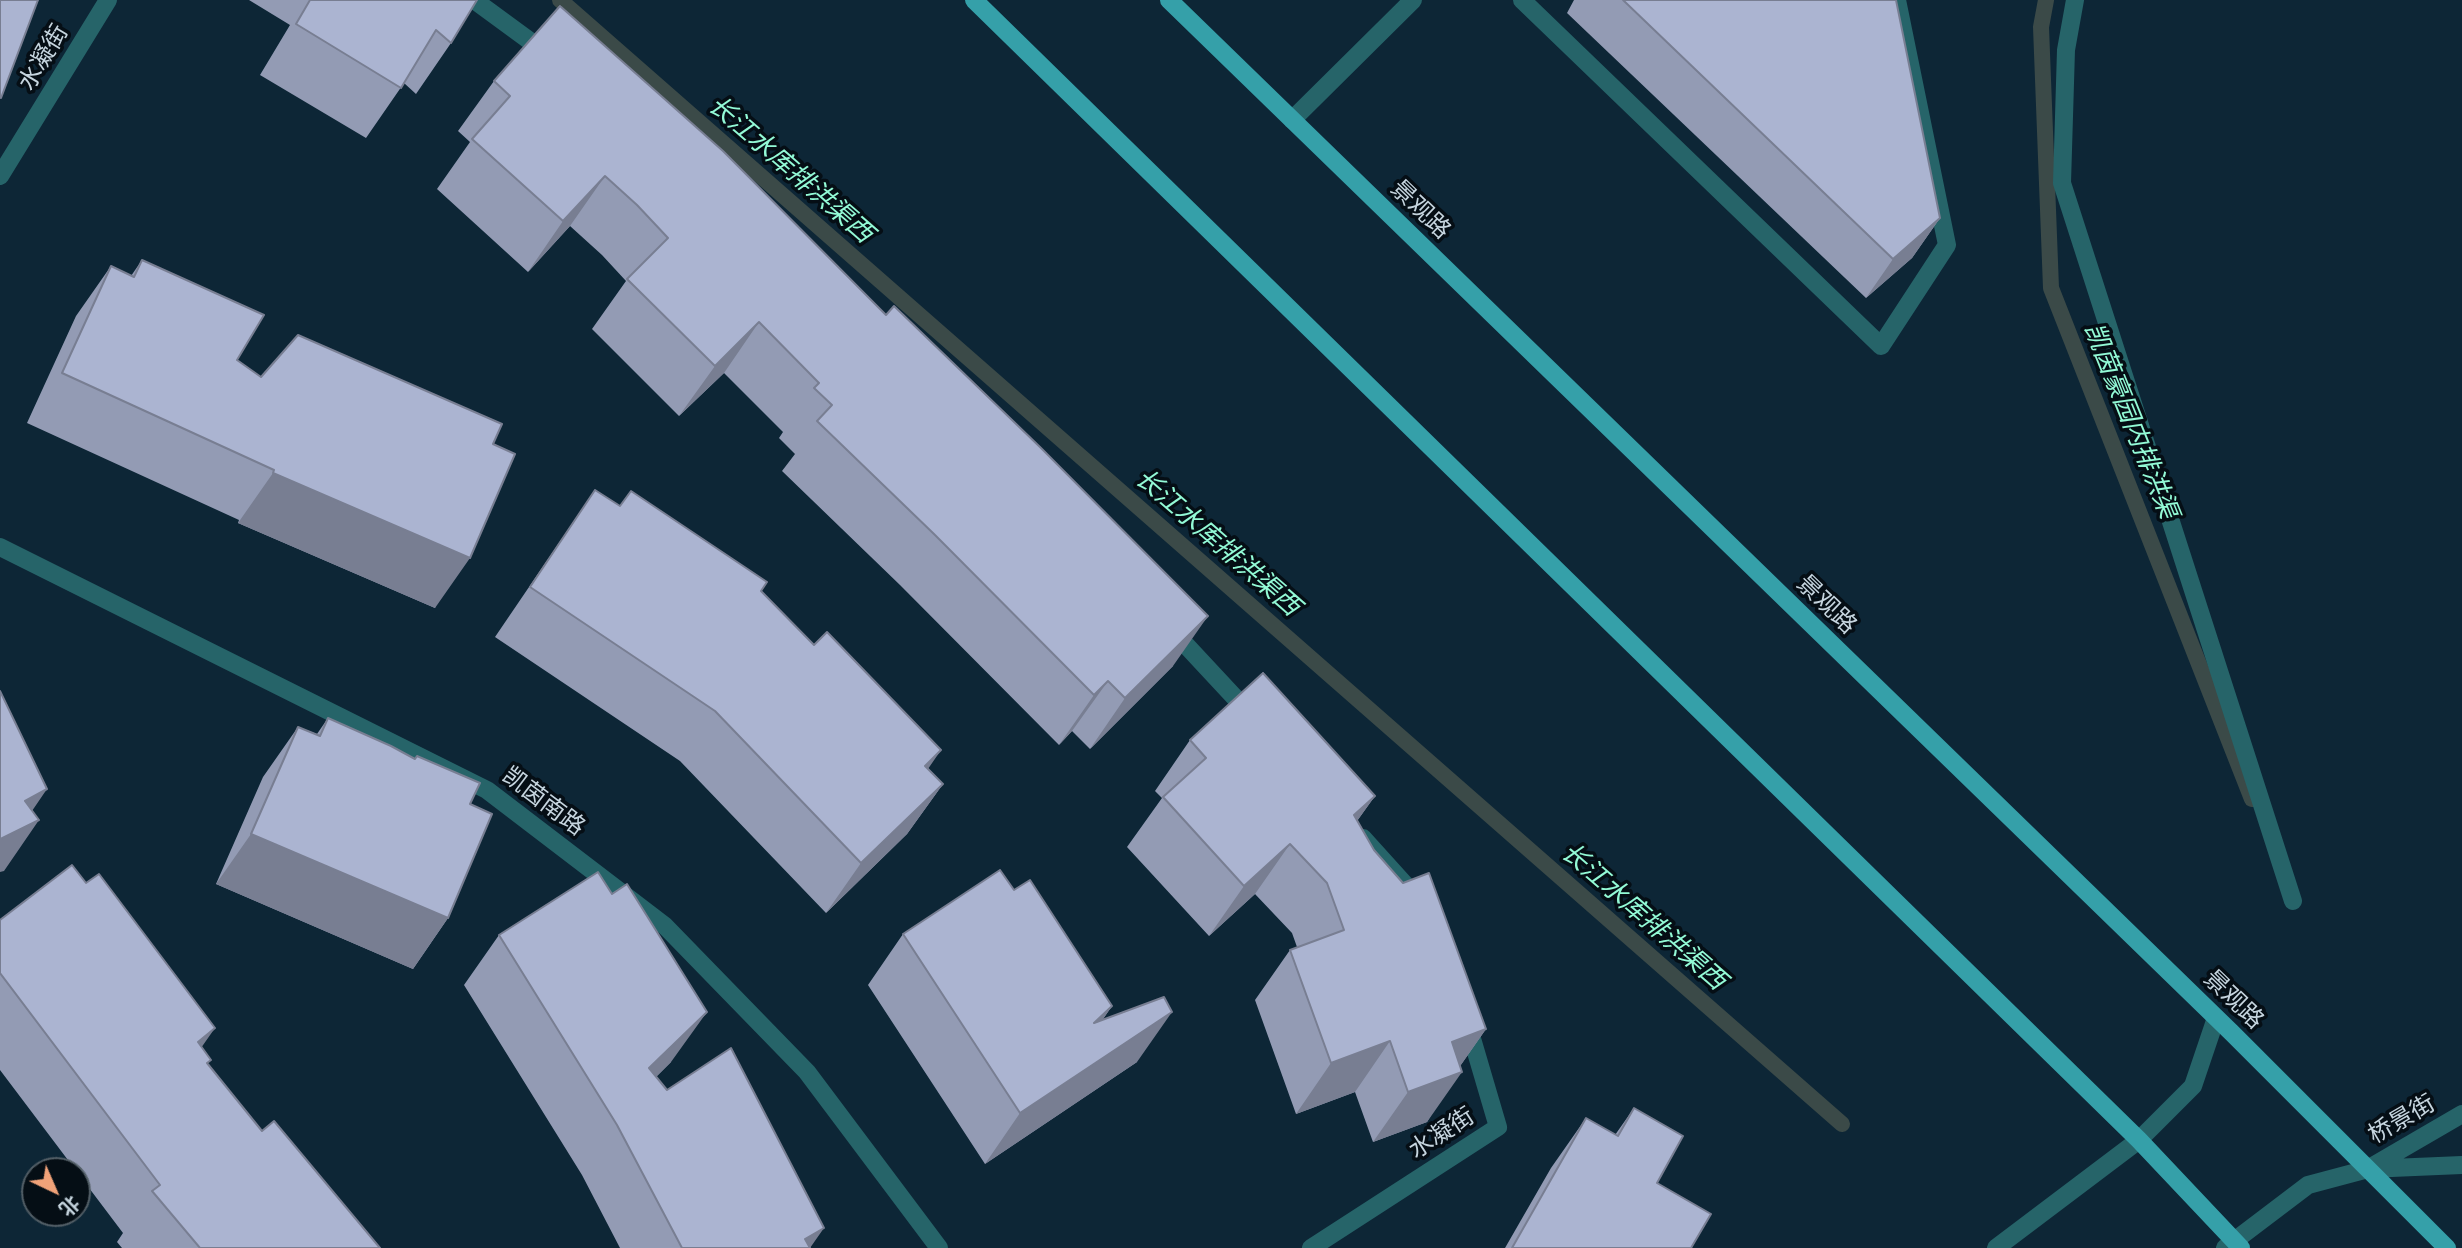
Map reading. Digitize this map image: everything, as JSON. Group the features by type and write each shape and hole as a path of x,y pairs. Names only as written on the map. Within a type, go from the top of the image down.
{"main road":[{"path":"974,0 2139,1140 2233,1246"},
{"name":"景观路","path":"1169,0 2216,1018 2447,1248"}],"street":[{"name":"水凝街","path":"0,176 108,0"},
{"path":"474,0 564,66"},
{"path":"1292,120 1413,0"},
{"path":"1522,0 1881,346 1947,245 1897,0"},
{"path":"2075,0 2066,50 2062,183 2293,901"},
{"name":"凯茵南路","path":"0,547 487,790 665,926 807,1072 939,1248"},
{"path":"1158,616 1262,726"},
{"path":"1353,828 1427,908"},
{"name":"水凝街","path":"1311,1248 1498,1128 1463,1010"},
{"path":"1996,1248 2139,1140 2193,1086 2216,1018"},
{"name":"桥景街","path":"2368,1169 2462,1114"},
{"path":"2233,1246 2308,1185 2368,1169 2462,1165"}],"building":[{"path":"0,0 38,0 1,98 0,97"},
{"path":"310,0 477,0 451,43 436,30 401,88 296,24"},
{"path":"1623,0 1896,0 1940,218 1893,259"},
{"path":"560,6 723,151 886,315 894,306 1041,448 1208,616 1125,698 1108,681 1094,695 817,421 832,405 814,388 819,383 759,322 715,366 627,279 668,238 605,176 563,221 472,139 510,96 494,81"},
{"path":"142,260 264,315 237,360 261,377 298,335 502,424 493,444 515,454 470,558 273,473 274,470 62,373 111,266 134,277"},
{"path":"595,490 620,506 631,491 767,582 761,591 814,645 827,632 941,750 925,766 943,784 861,863 715,711 530,587"},
{"path":"1263,673 1375,796 1354,815 1374,850 1403,883 1429,873 1486,1029 1452,1042 1462,1072 1408,1092 1390,1041 1331,1063 1290,950 1344,930 1327,883 1290,844 1244,886 1163,797 1206,758 1190,740"},
{"path":"0,691 47,789 25,801 39,820 0,839"},
{"path":"328,718 415,759 417,756 480,783 470,804 492,814 448,918 251,834 298,727 320,736"},
{"path":"72,865 86,883 99,874 215,1028 198,1042 211,1060 207,1063 262,1131 274,1121 380,1248 200,1248 152,1191 160,1185 0,973 0,920"},
{"path":"1000,870 1014,890 1030,880 1112,1006 1094,1023 1164,997 1172,1012 1020,1113 903,934"},
{"path":"598,872 612,894 627,884 707,1012 649,1068 667,1090 731,1048 824,1228 805,1239 810,1248 682,1248 617,1125 499,935"},
{"path":"1634,1108 1683,1136 1657,1183 1711,1214 1691,1248 1512,1248 1586,1118 1618,1136"}],"waterway":[{"name":"长江水库排洪渠西","path":"560,0 1842,1124"},
{"name":"凯茵豪园内排洪渠","path":"2046,0 2041,27 2051,288 2252,799"}]}
